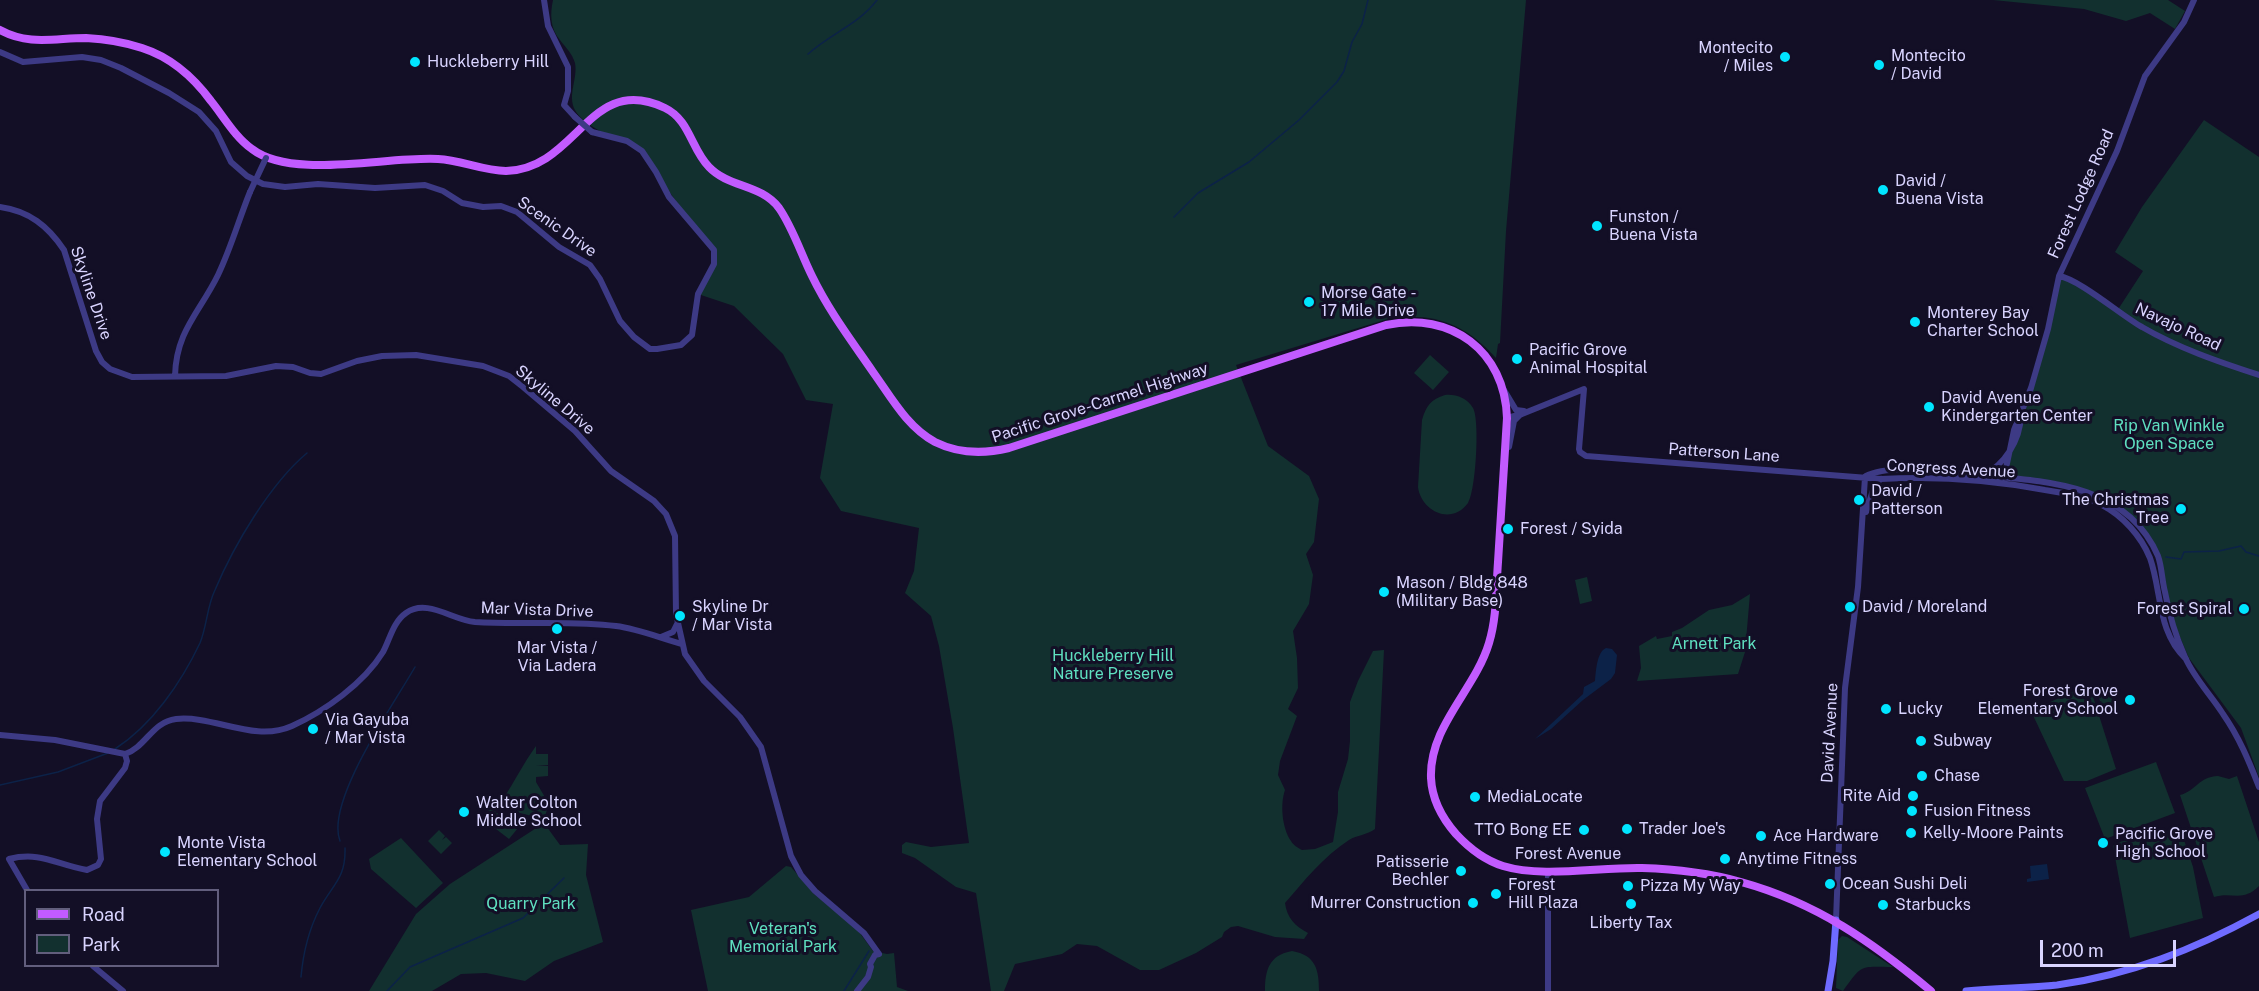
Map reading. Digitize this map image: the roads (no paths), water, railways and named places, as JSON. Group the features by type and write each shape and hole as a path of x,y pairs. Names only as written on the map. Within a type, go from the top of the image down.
{"main road":[{"name":"Pacific Grove-Carmel Highway","path":"0,30 32,41 102,39 146,49 187,74 249,147 266,158 284,163 303,165 434,159 492,170 515,170 535,165 553,156 594,115 609,105 631,99 662,106 677,115 684,123 701,158 714,172 732,182 765,194 779,208 828,308 912,424 935,442 964,452 990,452 1009,448 1300,352 1400,322 1425,322 1449,329 1478,348 1496,369"},
{"name":"Forest Avenue","path":"1496,369 1504,390 1508,418 1493,627 1481,663 1437,741 1432,760 1431,779 1442,816 1460,838 1478,854 1501,866 1548,871 1673,869 1740,882 1786,897 1836,921 1896,962 1932,991"},
{"path":"1966,991 2056,985 2133,970 2212,939 2259,914"},
{"name":"David Avenue","path":"1828,991 1836,921"}],"street":[{"name":"Scenic Drive","path":"0,52 23,62 82,57 100,60 121,68 170,93 199,112 216,131 231,162 247,176 263,184 285,187 318,184 375,188 425,185 442,191 462,203 483,207 501,206 517,212 559,247 590,265 600,279 620,321 645,346 657,349 681,345 692,335 698,294 714,264 714,250 674,204 642,152 627,141 592,132 564,105 568,91 568,68 548,26 544,0"},
{"name":"Forest Lodge Road","path":"2004,478 2014,430 2022,412 2048,329 2059,276 2117,151 2145,76 2184,22 2194,0"},
{"path":"175,376 180,343 219,275 250,192 266,158"},
{"name":"Skyline Drive","path":"0,207 20,211 32,217 54,236 64,250 96,351 105,366 114,372 132,377 226,376 276,366 294,367 321,374 382,356 416,355 483,366 508,376 568,425 611,471 654,501 666,514 673,528 676,543 677,623 685,654 704,681 740,717 761,747 791,856 801,874 815,891 864,933 879,954 872,959 868,977 857,991"},
{"name":"Navajo Road","path":"2059,276 2076,284 2151,332 2216,360 2259,375"},
{"name":"Patterson Lane","path":"1525,413 1584,389 1580,449 1582,454 1865,477"},
{"path":"1504,390 1516,410 1525,413"},
{"path":"1508,418 1525,413"},
{"path":"1505,458 1508,454 1514,421 1525,413"},
{"path":"1981,476 1997,466 2011,448"},
{"name":"Congress Avenue","path":"1865,477 1872,473 1901,470 2032,480 2081,490 2111,502 2137,523 2158,557 2169,610 2186,659"},
{"name":"Congress Avenue","path":"1865,477 2008,483 2075,495 2103,506 2127,523 2148,555 2163,620 2172,641 2234,731 2259,787"},
{"name":"David Avenue","path":"1836,921 1845,688 1858,587 1865,477"},
{"path":"1862,521 1875,484 1881,479"},
{"name":"Mar Vista Drive","path":"140,747 158,726 168,721 182,719 261,731 276,731 290,727 358,682 383,652 400,618 415,609 429,608 473,621 606,625 638,630 682,644"},
{"path":"661,637 673,633 677,623"},
{"path":"661,637 685,654"},
{"path":"0,735 55,740 124,754 140,747"},
{"path":"26,889 9,859 32,856 50,858 81,869 96,867 101,859 97,819 100,801 140,747"},
{"path":"124,754 127,761 125,768"},
{"path":"1548,871 1548,991"},
{"path":"94,967 123,991"}],"water":[{"path":"1606,648 1612,649 1617,655 1615,673 1611,679 1551,729 1535,739 1583,694 1584,687 1595,681 1599,657"},
{"path":"2047,864 2049,879 2027,882 2027,879 2031,878 2030,866"}],"waterway":[{"path":"808,54 853,23 877,0"},
{"path":"1174,217 1198,193 1249,162 1299,120 1337,82 1344,71 1352,42 1362,24 1368,0"},
{"path":"115,749 141,728 175,688 200,643 212,596 243,535 280,481 307,453"},
{"path":"2166,557 2181,559 2184,552 2219,551 2241,546 2246,552 2259,556"},
{"path":"340,841 338,824 342,803 352,779 378,728 415,667"},
{"path":"0,785 58,772 108,753"},
{"path":"301,977 310,933 320,908 341,874 345,848"},
{"path":"387,991 410,967 523,918 564,878"},
{"path":"844,991 869,951"}],"place":[{"name":"Montecito / Miles","path":"1785,57"},
{"name":"Huckleberry Hill","path":"415,62"},
{"name":"Montecito / David","path":"1879,65"},
{"name":"David / Buena Vista","path":"1883,190"},
{"name":"Funston / Buena Vista","path":"1597,226"},
{"name":"Morse Gate - 17 Mile Drive","path":"1309,302"},
{"name":"Monterey Bay Charter School","path":"1915,322"},
{"name":"Pacific Grove Animal Hospital","path":"1517,359"},
{"name":"David Avenue Kindergarten Center","path":"1929,407"},
{"name":"David / Patterson","path":"1859,500"},
{"name":"The Christmas Tree","path":"2181,509"},
{"name":"Forest / Syida","path":"1508,529"},
{"name":"Mason / Bldg 848 (Military Base)","path":"1384,592"},
{"name":"David / Moreland","path":"1850,607"},
{"name":"Forest Spiral","path":"2244,609"},
{"name":"Skyline Dr / Mar Vista","path":"680,616"},
{"name":"Mar Vista / Via Ladera","path":"557,629"},
{"name":"Forest Grove Elementary School","path":"2130,700"},
{"name":"Lucky","path":"1886,709"},
{"name":"Via Gayuba / Mar Vista","path":"313,729"},
{"name":"Subway","path":"1921,741"},
{"name":"Chase","path":"1922,776"},
{"name":"Rite Aid","path":"1913,796"},
{"name":"MediaLocate","path":"1475,797"},
{"name":"Fusion Fitness","path":"1912,811"},
{"name":"Walter Colton Middle School","path":"464,812"},
{"name":"Trader Joe's","path":"1627,829"},
{"name":"TTO Bong EE","path":"1584,830"},
{"name":"Kelly-Moore Paints","path":"1911,833"},
{"name":"Ace Hardware","path":"1761,836"},
{"name":"Pacific Grove High School","path":"2103,843"},
{"name":"Monte Vista Elementary School","path":"165,852"},
{"name":"Anytime Fitness","path":"1725,859"},
{"name":"Patisserie Bechler","path":"1461,871"},
{"name":"Ocean Sushi Deli","path":"1830,884"},
{"name":"Pizza My Way","path":"1628,886"},
{"name":"Forest Hill Plaza","path":"1496,894"},
{"name":"Murrer Construction","path":"1473,903"},
{"name":"Liberty Tax","path":"1631,904"},
{"name":"Starbucks","path":"1883,905"}],"park label":[{"name":"Rip Van Winkle Open Space","path":"2169,435"},
{"name":"Arnett Park","path":"1714,644"},
{"name":"Huckleberry Hill Nature Preserve","path":"1113,665"},
{"name":"Quarry Park","path":"531,904"},
{"name":"Veteran's Memorial Park","path":"783,938"}]}
